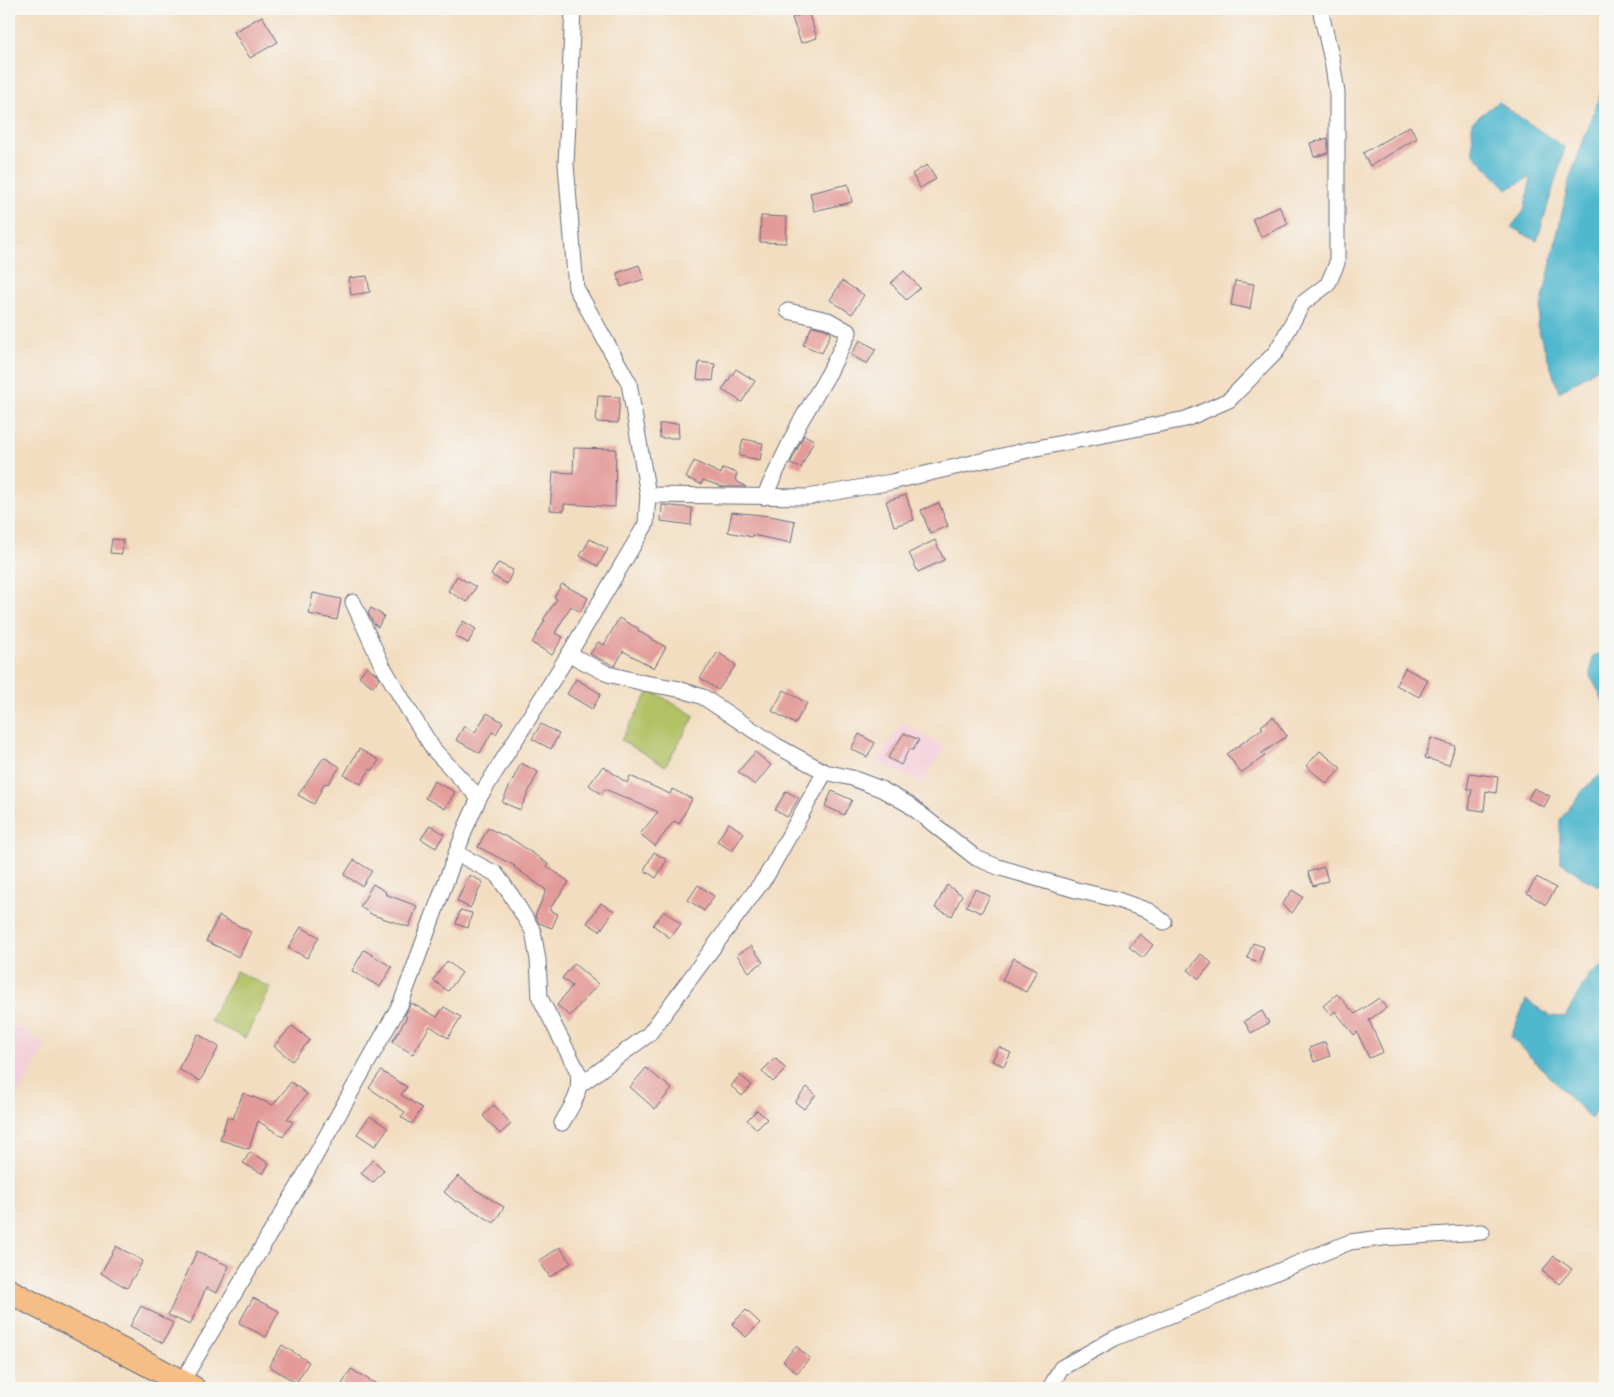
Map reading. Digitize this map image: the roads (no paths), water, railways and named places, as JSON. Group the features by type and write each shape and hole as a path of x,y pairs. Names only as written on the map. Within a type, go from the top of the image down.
{"main road":[{"path":"9,1291 187,1385"}],"street":[{"path":"187,1385 401,1003 456,853 479,798 569,654 646,524 648,496 629,382 576,288 566,164 573,9"},
{"path":"648,496 808,498 891,482 1032,449 1186,419 1229,400 1276,352 1303,303 1328,284 1338,264 1337,93 1332,60 1320,9"},
{"path":"764,497 798,424 829,373 849,332 828,320 788,311"},
{"path":"353,602 382,665 434,750 479,798"},
{"path":"569,654 608,674 679,689 703,697 777,746 825,772 852,778 881,789 908,804 976,858 1040,880 1115,899 1149,911 1164,922"},
{"path":"580,1085 649,1034 767,875 825,772"},
{"path":"456,853 496,874 533,931 538,960 540,998 578,1072 580,1085 576,1099 562,1122"},
{"path":"1050,1388 1061,1368 1115,1338 1350,1242 1382,1238 1482,1232"}],"water":[{"path":"1605,82 1605,364 1559,392 1537,326 1569,181"},
{"path":"1498,102 1565,148 1537,241 1511,227 1524,211 1531,177 1507,189 1473,153 1472,122"},
{"path":"1605,652 1605,707 1590,676 1593,656"},
{"path":"1605,771 1605,889 1585,879 1560,861 1560,820 1585,788"},
{"path":"1605,965 1605,1095 1591,1119 1511,1037 1526,1000 1550,1016 1565,1017 1589,975"}]}
